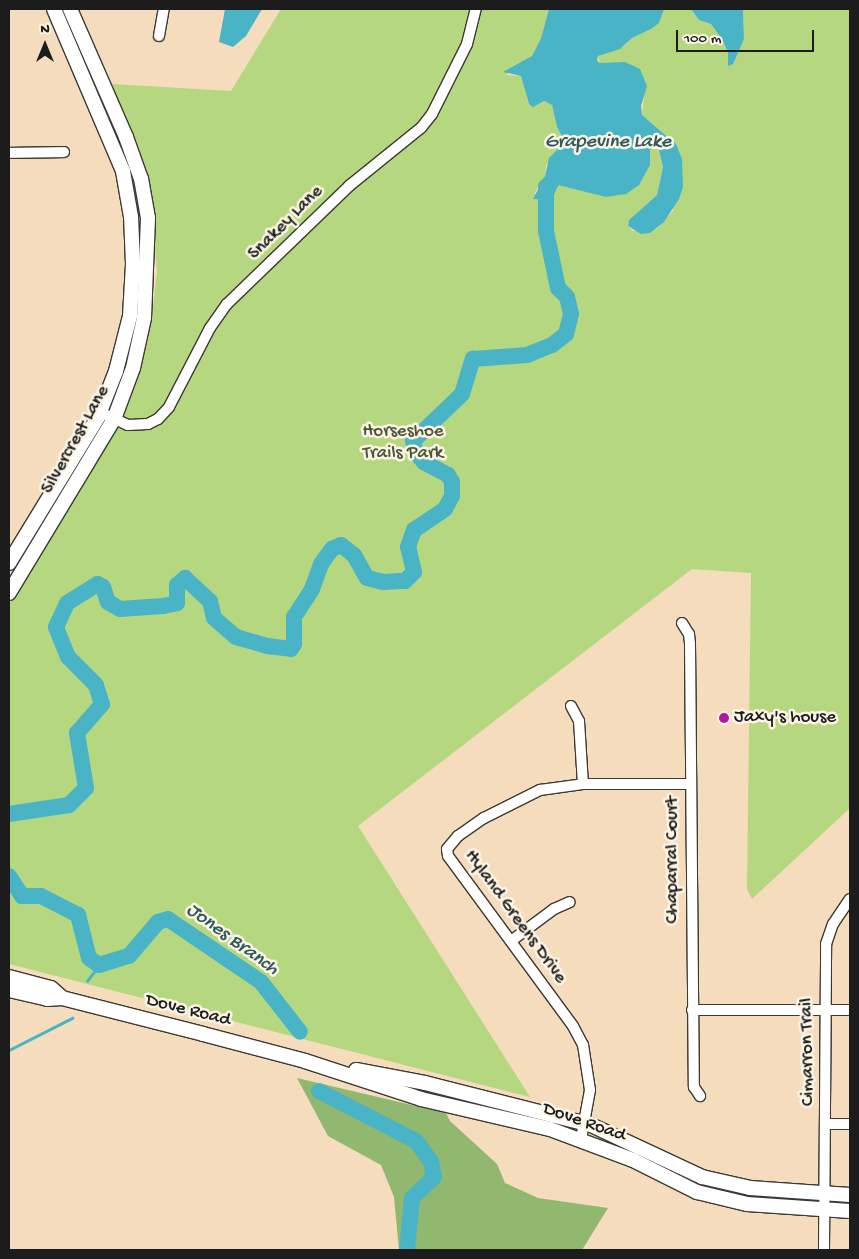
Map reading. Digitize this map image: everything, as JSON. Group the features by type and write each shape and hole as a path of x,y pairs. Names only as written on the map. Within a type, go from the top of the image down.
{"main road":[{"name":"Silvercrest Lane","path":"9,563 100,412 116,371 130,316 133,264 131,217 123,171 114,146 54,9"},
{"name":"Silvercrest Lane","path":"9,593 114,419 133,368 144,318 148,218 141,179 126,137 70,9"},
{"name":"Dove Road","path":"9,977 51,988 62,998"},
{"name":"Dove Road","path":"9,990 47,999 62,998 304,1061 421,1099 580,1139 633,1160 697,1192 747,1204 823,1211 850,1211"},
{"name":"Dove Road","path":"304,1061 426,1083 584,1123 641,1146 702,1177 750,1188 823,1195 850,1195"},
{"path":"633,1160 641,1146"}],"street":[{"path":"159,36 164,9"},
{"name":"Snakey Lane","path":"100,412 136,426 158,419 169,407 210,328 227,304 349,186 422,128 432,114 467,44 476,9"},
{"path":"9,153 64,152"},
{"name":"Chaparral Court","path":"682,623 689,634 690,644 692,1010 694,1087 700,1096"},
{"path":"571,706 579,720 583,784"},
{"name":"Hyland Greens Drive","path":"580,1139 590,1090 583,1045 573,1026 448,856 447,849 458,836 519,798 540,790 583,784 690,784"},
{"name":"Cimarron Trail","path":"824,1250 823,1195 826,1124 824,1010 828,935 850,899"},
{"path":"511,941 554,909 570,902"},
{"path":"692,1010 850,1010"},
{"path":"826,1124 850,1124"}],"green space":[{"name":"Horseshoe Trails Park","path":"281,9 549,9 541,38 532,56 506,75 521,76 529,104 533,106 544,101 552,105 557,127 565,142 546,165 545,176 534,194 555,189 558,185 650,165 650,152 653,146 658,146 663,167 657,195 629,220 628,226 633,231 656,229 673,211 667,136 642,115 644,97 607,63 599,63 598,56 624,46 632,38 651,29 664,9 691,9 699,20 711,24 723,39 728,52 728,66 744,39 743,9 850,9 850,808 752,899 747,889 751,573 692,569 358,826 530,1097 9,964 9,604 112,437 132,389 151,325 157,271 150,190 112,84 231,91"},
{"path":"297,1078 446,1113 450,1121 497,1164 505,1183 538,1198 608,1208 582,1250 399,1250 394,1197 381,1165 328,1136"}],"water":[{"path":"225,9 262,9 246,36 233,47 219,42"},
{"name":"Grapevine Lake","path":"549,9 664,9 659,23 632,38 620,49 598,56 597,60 599,63 625,62 640,69 647,86 641,106 642,115 676,144 682,159 683,187 679,199 664,222 650,233 641,234 628,226 629,220 657,195 663,167 658,146 653,146 650,151 650,165 639,185 626,194 606,197 558,185 552,200 533,199 545,176 549,158 565,142 557,127 552,105 544,101 533,107 529,104 521,76 503,72 532,56 541,38"},
{"path":"691,9 743,9 744,39 733,64 728,66 728,52 722,39 711,24 699,20"}],"waterway":[{"name":"Jones Branch","path":"9,814 69,805 86,788 77,733 102,704 96,685 68,657 56,627 67,603 98,584 103,587 108,602 120,609 163,606 177,603 177,585 185,578 210,601 214,618 236,637 267,646 291,649 294,644 294,617 312,589 321,564 332,549 341,545 354,555 367,578 383,582 405,581 414,572 408,547 414,530 445,509 452,496 452,482 448,475 424,462 416,453 413,441 462,394 473,359 527,355 552,345 566,334 571,314 567,297 558,288 546,231 546,187 552,181"},
{"name":"Jones Branch","path":"9,876 22,896 41,896 78,915 89,958 99,965 129,956 158,922 168,919 261,982 300,1032"},
{"path":"87,981 99,965"},
{"path":"9,1050 72,1018"},
{"name":"Jones Branch","path":"319,1091 416,1141 431,1162 434,1177 412,1198 407,1250"}],"place":[{"name":"Jaxy's house","path":"724,718"}]}
